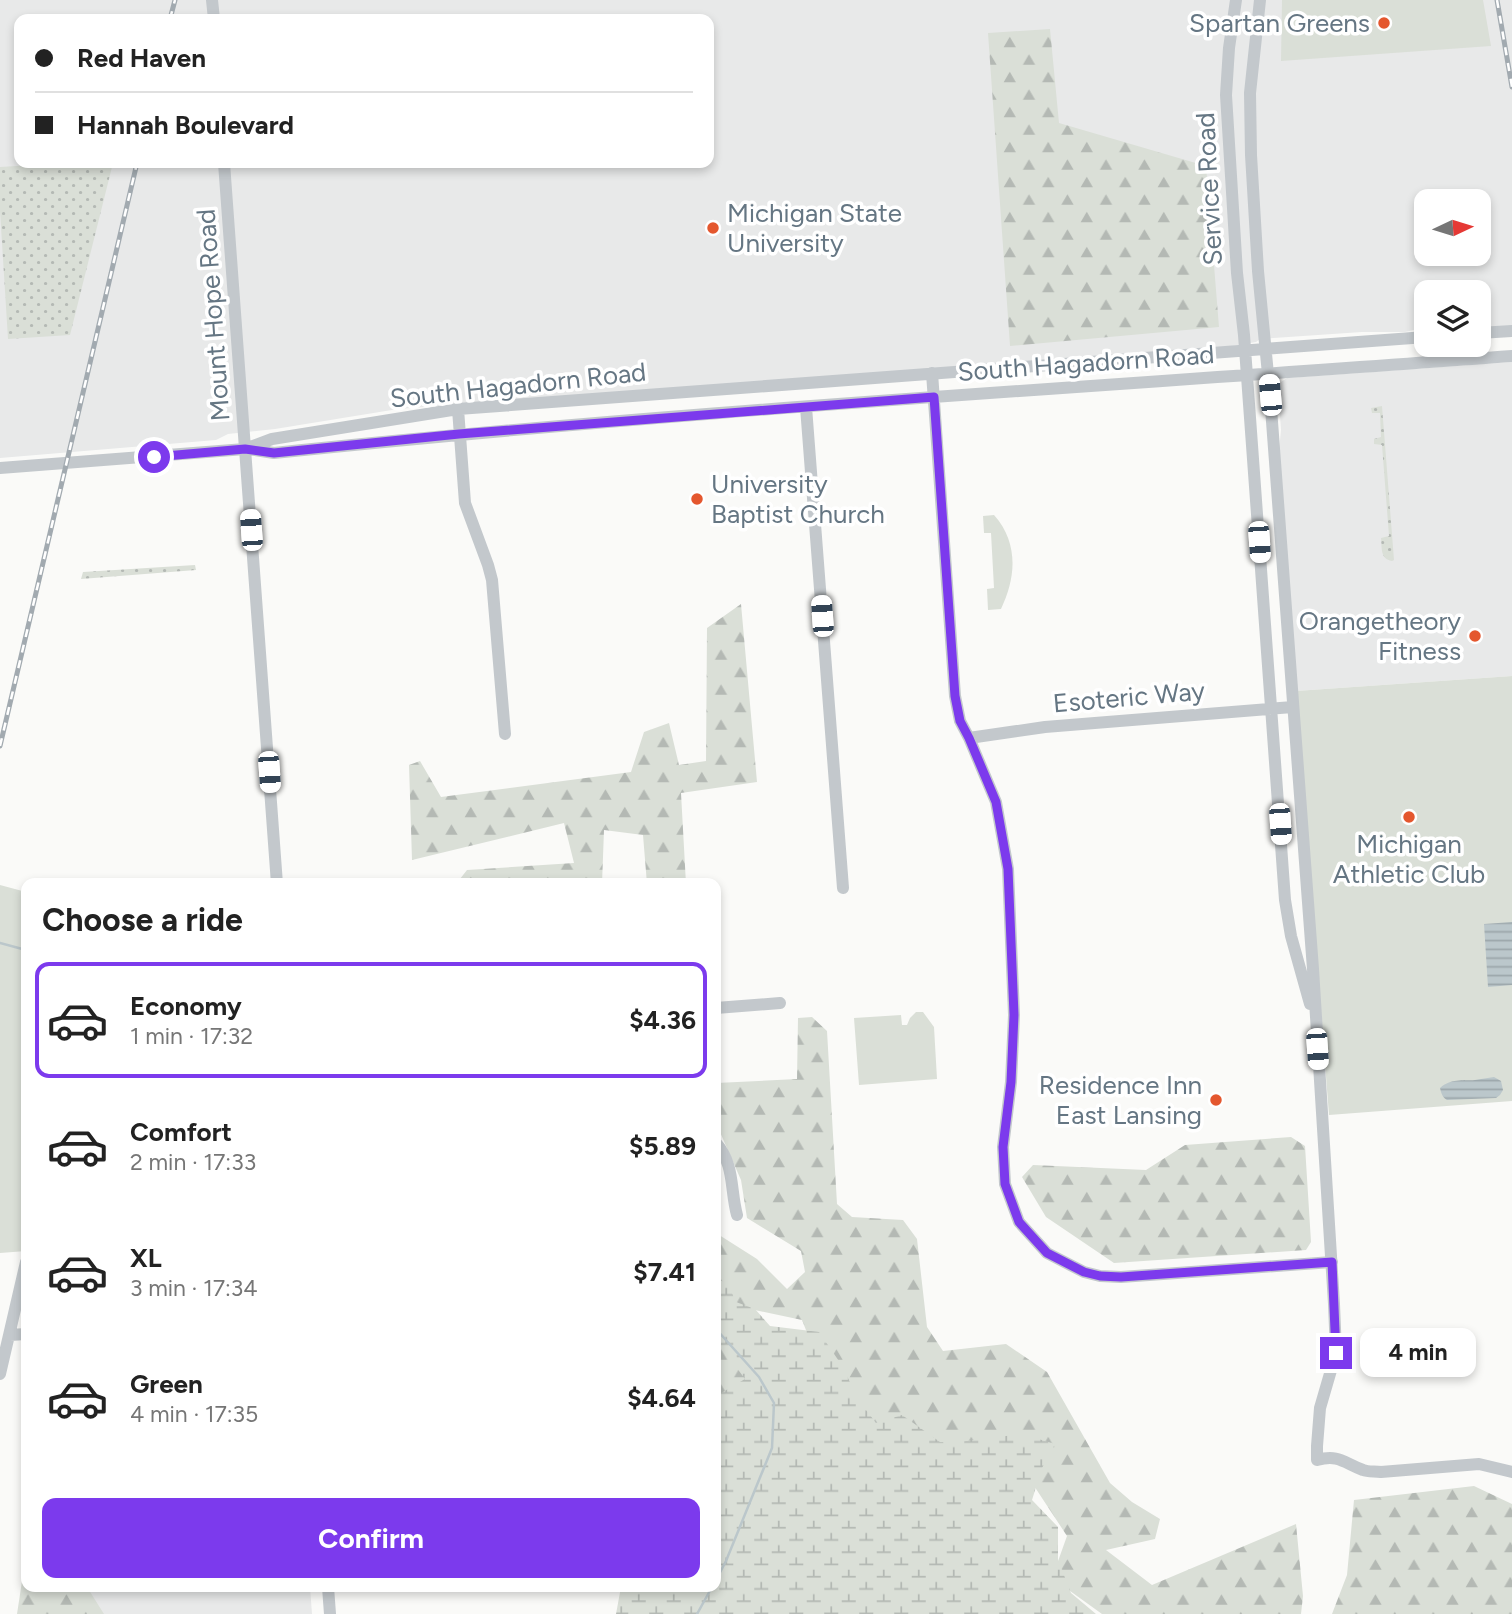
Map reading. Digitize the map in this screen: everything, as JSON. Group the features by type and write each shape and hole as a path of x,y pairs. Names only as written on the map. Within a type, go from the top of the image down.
{"street":[{"name":"Service Road","path":"1236,0 1226,95 1284,900 1315,1025"},
{"path":"1260,0 1250,93 1251,155 1313,968 1336,1353 1320,1408 1317,1460 1329,1457 1365,1471 1381,1472 1479,1464 1512,1472"},
{"name":"Mount Hope Road","path":"224,168 276,878"},
{"path":"1491,332 1512,331"},
{"name":"South Hagadorn Road","path":"245,449 272,439 458,409 1414,338"},
{"name":"South Hagadorn Road","path":"0,468 245,449 274,453 459,434 1043,388 1512,356"},
{"path":"1043,388 1043,373 1052,364"},
{"path":"932,373 955,696 960,721 996,802 1008,869 1014,1015 1011,1082 1003,1147 1005,1184 1019,1222 1047,1253 1084,1272 1100,1276 1121,1277 1332,1262"},
{"path":"846,380 852,390 848,404"},
{"path":"648,419 643,404 649,395"},
{"path":"806,407 843,888"},
{"path":"458,409 465,503 492,580 505,734"},
{"name":"Esoteric Way","path":"969,738 1045,727 1293,707"},
{"path":"721,1008 779,1003"},
{"path":"721,1149 729,1164 737,1215"},
{"path":"0,1374 21,1285"},
{"path":"10,1335 21,1334"},
{"path":"328,1592 330,1614"}],"shaded area":[{"name":"Michigan State University","path":"0,0 1512,0 1512,326 1491,328 1491,280 1414,280 1414,330 1405,332 1260,339 1232,346 398,409 228,434 216,440 0,458"},
{"path":"1512,362 1512,676 1296,691 1279,450 1281,430 1278,387 1281,382 1287,378"},
{"path":"1512,922 1512,985 1488,987 1484,924"},
{"path":"1494,1077 1501,1081 1503,1090 1496,1098 1447,1100 1440,1088 1452,1081"},
{"path":"25,1592 310,1592 312,1614 22,1614"}],"green space":[{"name":"Spartan Greens","path":"1282,0 1483,0 1491,46 1281,61"},
{"path":"1050,29 1059,123 1206,166 1219,327 1010,346 988,33"},
{"path":"0,167 112,168 70,335 8,339"},
{"path":"1382,406 1392,561 1385,558 1382,549 1381,538 1389,536 1382,445 1374,444 1374,439 1381,437 1380,413 1372,413 1371,408"},
{"path":"994,515 1008,537 1013,561 1010,585 1001,609 988,610 987,589 994,588 991,533 984,533 983,516"},
{"path":"195,565 196,570 81,579 83,572"},
{"path":"741,604 757,782 681,793 686,878 647,878 643,835 604,830 602,878 461,878 467,870 574,863 564,823 412,860 409,765 420,761 441,797 631,772 644,732 669,723 679,765 706,761 707,628"},
{"name":"Michigan Athletic Club","path":"1512,676 1512,1101 1329,1115 1296,691"},
{"path":"0,885 21,891 21,1251 0,1253"},
{"path":"916,1012 923,1012 934,1027 937,1079 859,1085 854,1018 901,1015 902,1025 907,1025"},
{"path":"812,1017 827,1031 837,1204 852,1217 903,1220 917,1239 927,1327 943,1351 1006,1344 1047,1372 1110,1483 1132,1502 1160,1519 1155,1539 1106,1550 1152,1585 1296,1524 1303,1596 1301,1614 1102,1614 1052,1578 1067,1536 1011,1451 721,1448 721,1346 759,1381 836,1406 802,1320 726,1304 721,1299 721,1236 757,1259 787,1289 805,1272 801,1251 747,1218 741,1180 721,1134 721,1083 797,1079 798,1018"},
{"path":"1291,1137 1305,1146 1311,1242 1306,1250 1114,1263 1046,1217 1022,1177 1033,1165 1146,1170 1185,1145"},
{"path":"721,1281 727,1282 736,1302 755,1309 770,1326 819,1332 843,1367 857,1398 876,1423 902,1415 940,1442 1022,1434 1055,1444 1042,1468 1032,1500 1058,1527 1058,1560 1071,1593 1096,1614 616,1614 620,1592 721,1592 721,1393 745,1379 721,1347"},
{"path":"1474,1486 1512,1504 1512,1614 1332,1614 1347,1575 1354,1500"},
{"path":"21,1588 21,1592 90,1592 104,1614 17,1614"}],"waterway":[{"path":"0,943 21,949"},
{"path":"721,1335 759,1377 774,1403 772,1448 721,1570"},
{"path":"697,1614 709,1592"}],"railway":[{"path":"171,14 175,0"},
{"path":"1497,0 1512,87"},
{"path":"0,746 136,168"}],"place":[{"name":"Spartan Greens","path":"1384,23"},
{"name":"Michigan State University","path":"713,228"},
{"name":"University Baptist Church","path":"697,499"},
{"name":"Orangetheory Fitness","path":"1475,636"},
{"name":"Michigan Athletic Club","path":"1409,817"},
{"name":"Residence Inn East Lansing","path":"1216,1100"}],"route":[{"path":"154,457 245,449 274,453 459,434 934,397 955,696 960,721 996,802 1008,869 1014,1015 1011,1082 1003,1147 1005,1184 1019,1222 1047,1253 1084,1272 1100,1276 1121,1277 1332,1262 1336,1353"}]}
